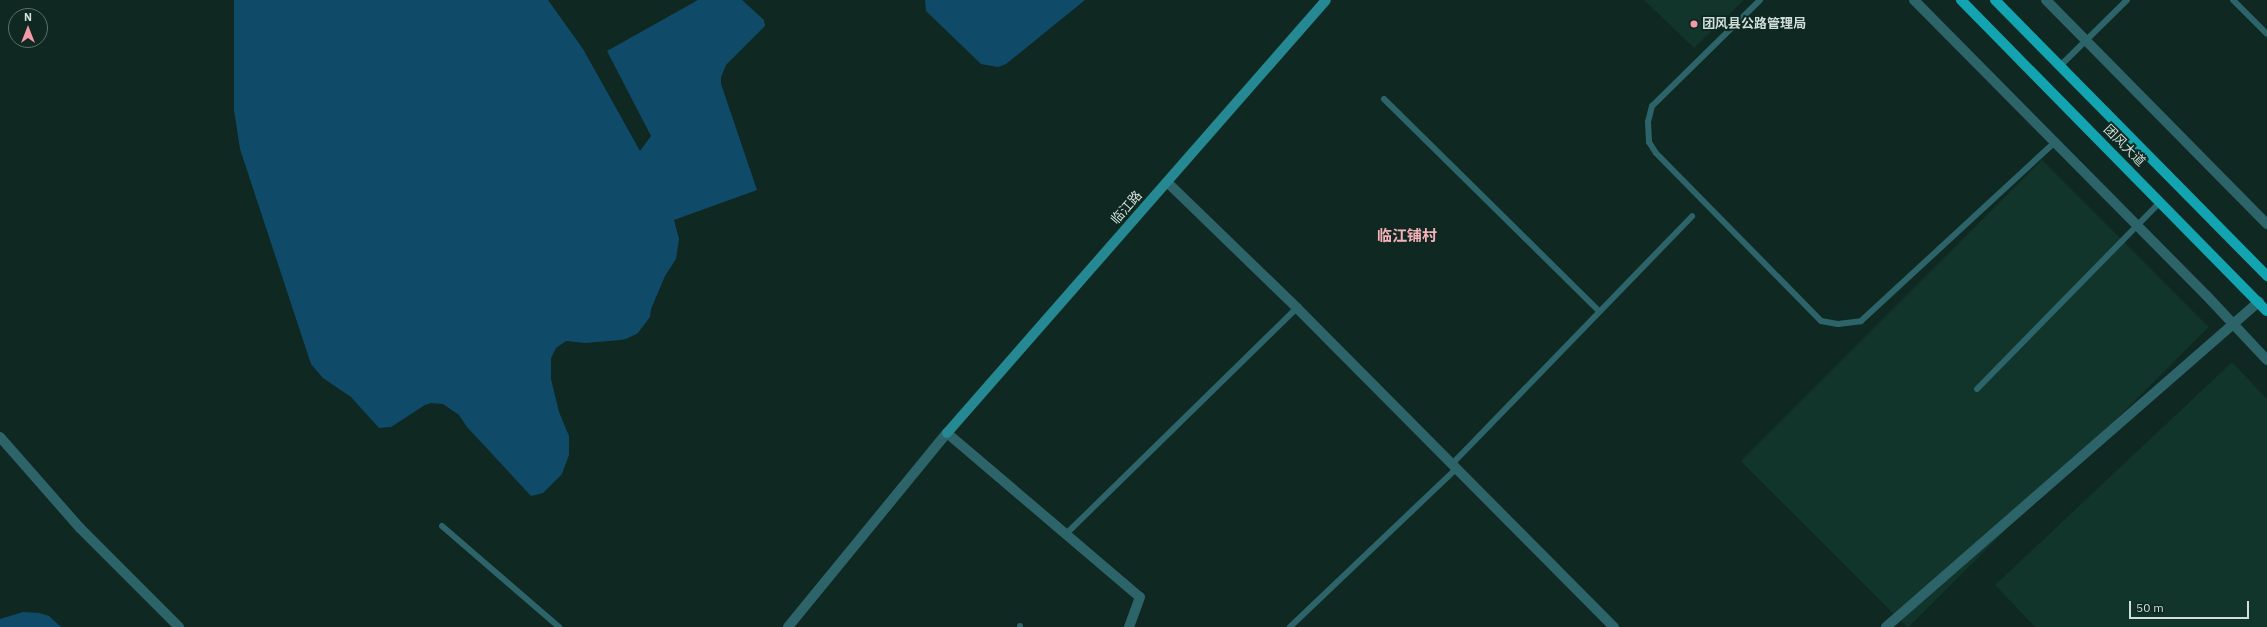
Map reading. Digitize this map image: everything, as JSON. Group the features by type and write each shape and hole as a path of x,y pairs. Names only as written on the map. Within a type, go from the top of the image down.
{"main road":[{"name":"团风大道","path":"1961,0 2161,201 2267,311"},
{"name":"团风大道","path":"1995,0 2267,276"}],"street":[{"name":"临江路","path":"947,433 1326,0"},
{"path":"1914,0 2137,225 2234,324 2267,360"},
{"path":"2046,0 2267,224"},
{"path":"1167,182 1297,308 1614,627"},
{"path":"1886,627 2259,302"},
{"path":"788,627 947,433 1140,597 1129,627"},
{"path":"0,437 80,528 178,627"}],"lane":[{"path":"1760,0 1652,106 1648,122 1649,142 1656,154 1821,321 1838,324 1861,321 2055,142"},
{"path":"2060,66 2127,0"},
{"path":"2234,0 2267,34"},
{"path":"1384,99 1599,311"},
{"path":"1977,389 2161,201"},
{"path":"1290,627 1454,466 1599,311 1692,216"},
{"path":"1066,534 1297,308"},
{"path":"442,526 559,627"}],"shaded area":[{"name":"团风县公路管理局","path":"1644,0 1744,0 1694,48"},
{"path":"2042,160 2209,327 1909,627 1907,627 1741,461"},
{"path":"2232,362 2267,399 2267,627 2035,627 1995,585"}],"water":[{"path":"234,0 548,0 583,49 640,151 651,136 607,51 698,0 742,0 764,20 765,26 726,65 721,77 721,84 757,190 674,220 679,239 676,259 665,276 651,309 650,317 638,333 626,339 620,340 586,343 566,341 556,348 551,358 551,379 559,412 569,436 569,455 562,474 543,493 531,496 467,427 459,415 443,404 431,403 425,405 391,427 379,428 351,397 323,378 311,364 240,149 234,110"},
{"path":"925,0 1085,0 1006,64 998,67 981,64 926,11"},
{"path":"23,612 39,613 49,616 61,627 0,627 0,619"}],"place":[{"name":"团风县公路管理局","path":"1694,24"}],"district":[{"name":"临江铺村","path":"1407,236"}]}
